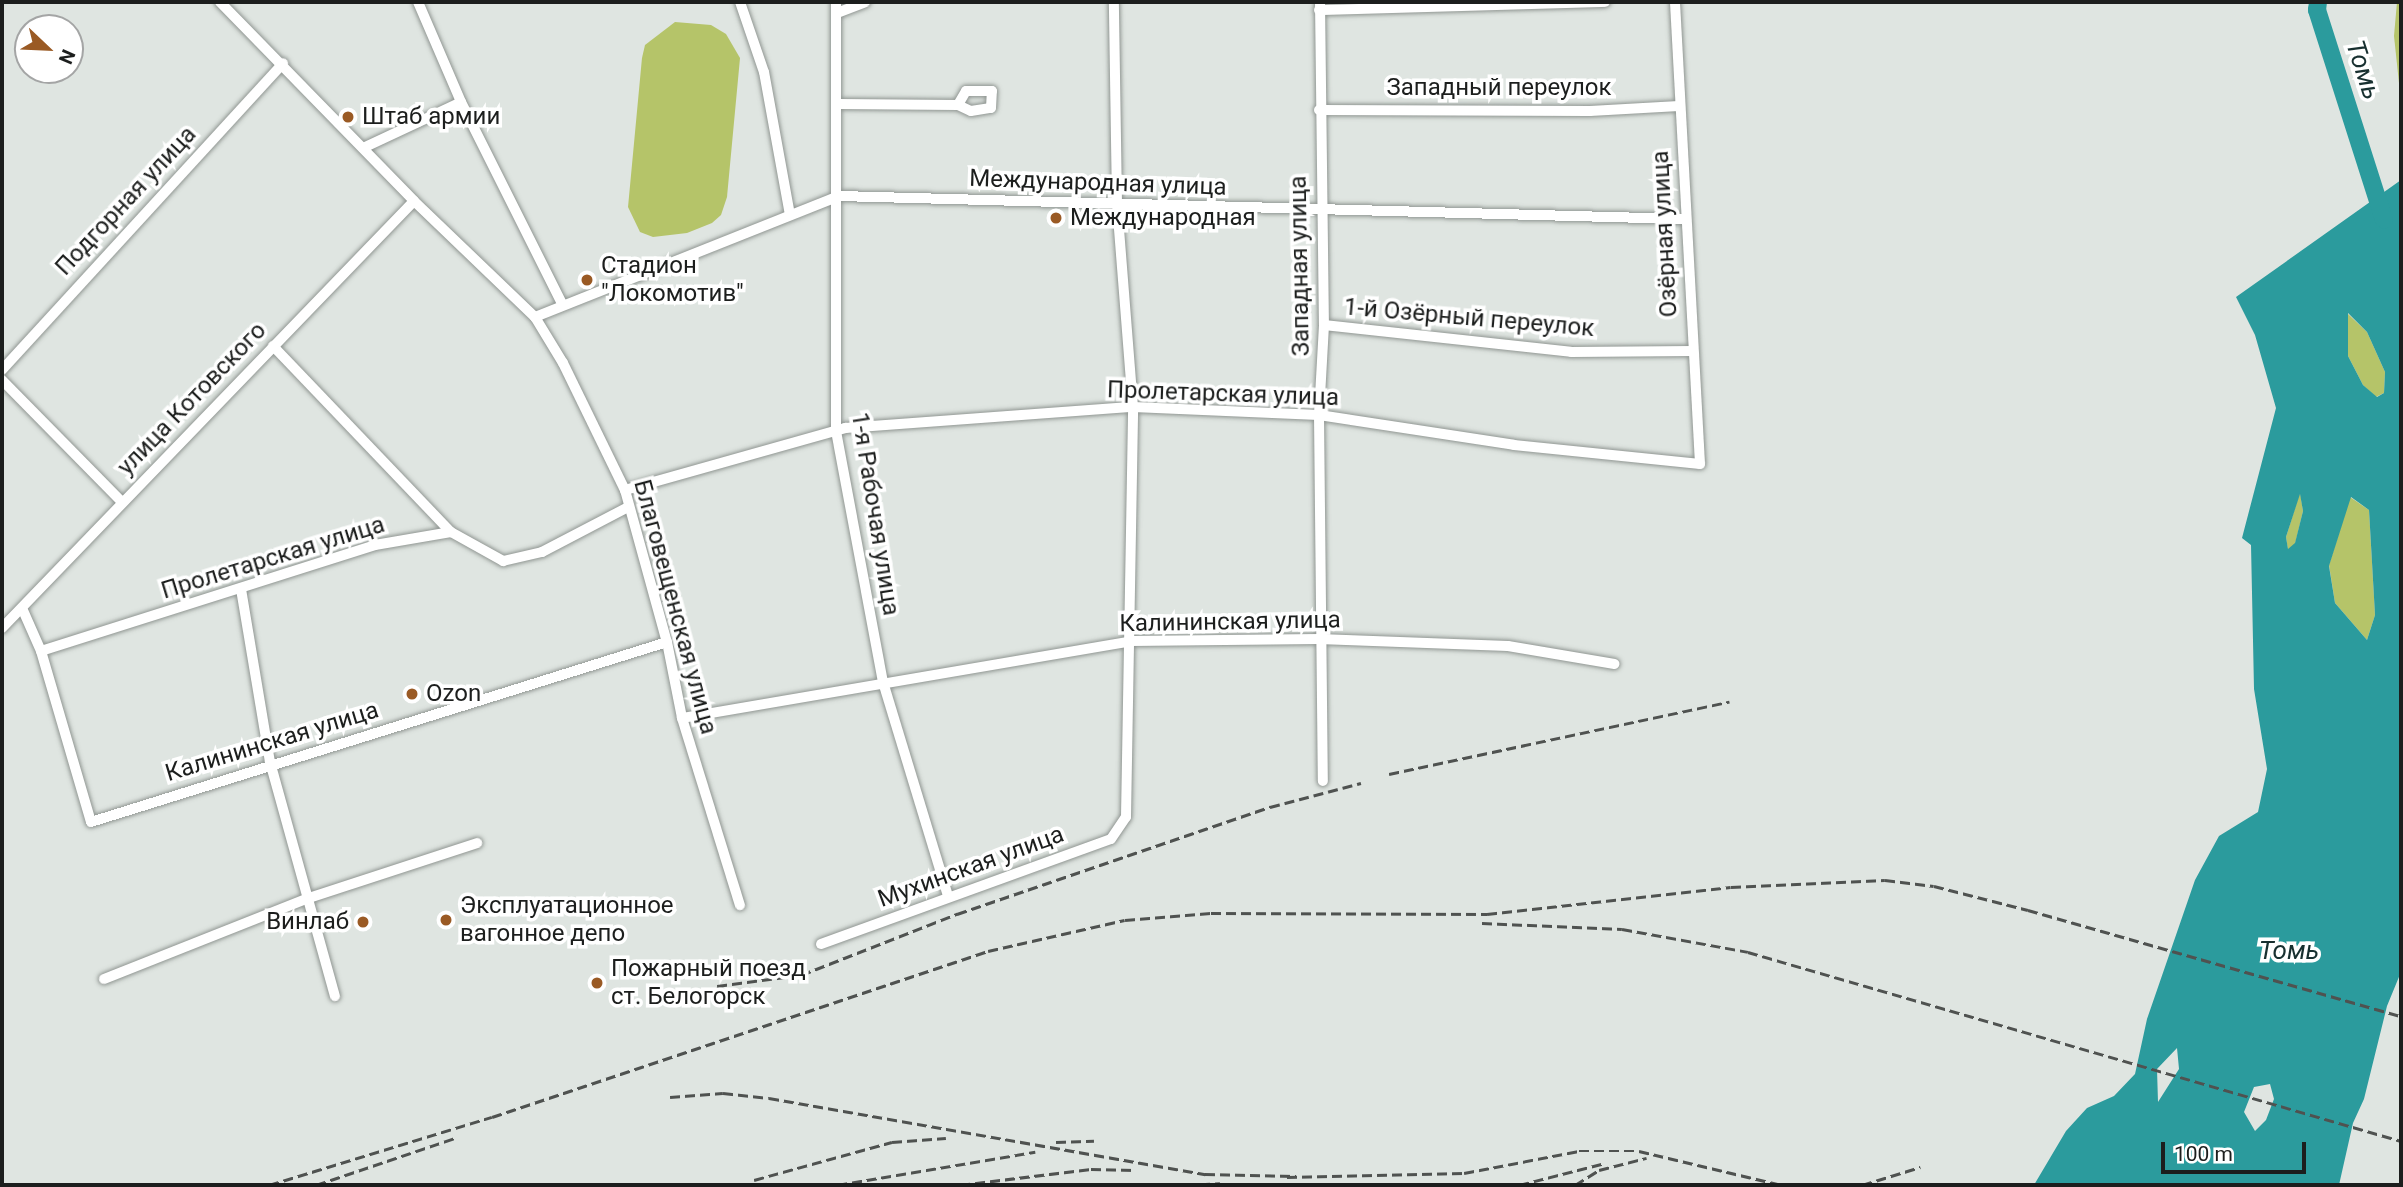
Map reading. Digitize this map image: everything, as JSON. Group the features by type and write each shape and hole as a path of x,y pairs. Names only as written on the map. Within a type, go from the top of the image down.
{"street":[{"name":"Благовещенская улица","path":"220,2 283,63 414,201 535,317 563,363 625,490 667,642 682,718 740,905"},
{"path":"418,2 461,102 562,304"},
{"path":"740,2 764,72 790,215"},
{"path":"837,8 865,2"},
{"path":"1114,2 1117,203 1133,407 1131,641"},
{"path":"1320,6 1605,2"},
{"name":"Озёрная улица","path":"1675,2 1683,219 1700,464"},
{"name":"Западная улица","path":"1320,6 1320,211 1324,326 1319,415 1322,781"},
{"name":"1-я Рабочая улица","path":"837,8 839,196 836,431 883,682 948,896"},
{"name":"Подгорная улица","path":"2,370 283,63"},
{"path":"363,148 461,102"},
{"path":"838,104 958,105"},
{"name":"Западный переулок","path":"1319,110 1590,111 1679,106"},
{"name":"Международная улица","path":"535,317 839,196 1683,219"},
{"name":"улица Котовского","path":"2,628 121,501 414,201"},
{"name":"1-й Озёрный переулок","path":"1324,326 1571,352 1693,351"},
{"path":"273,346 451,532 503,561 542,552 628,507"},
{"path":"2,380 121,501"},
{"name":"Пролетарская улица","path":"625,490 836,431 1133,407 1319,415 1514,445 1700,464"},
{"name":"Пролетарская улица","path":"41,652 375,545 451,532"},
{"path":"240,589 270,762 335,996"},
{"path":"22,608 41,652"},
{"name":"Калининская улица","path":"682,718 1131,641 1319,639 1508,646 1614,664"},
{"name":"Мухинская улица","path":"821,944 948,896 985,887 1029,866 1111,839 1126,817 1131,641"},
{"name":"Калининская улица","path":"41,652 91,821 270,762 667,642"},
{"path":"104,979 309,898 477,843"}],"green space":[{"path":"2397,2 2401,2 2401,102 2394,36"},
{"path":"675,22 711,25 726,34 740,58 727,197 721,215 712,223 687,233 653,237 640,232 628,207 642,58 645,45"},
{"path":"2347,313 2367,332 2385,372 2384,393 2376,397 2363,385 2348,356"},
{"path":"2300,492 2303,511 2295,544 2288,550 2286,537"},
{"path":"2350,497 2369,510 2375,615 2367,640 2335,603 2329,565"}],"water":[{"name":"Томь","path":"2401,180 2401,972 2387,1006 2364,1099 2353,1123 2339,1185 2034,1185 2066,1131 2087,1108 2114,1096 2135,1074 2147,1019 2195,880 2219,836 2258,812 2267,769 2254,689 2251,545 2242,538 2276,408 2255,335 2236,297","holes":["2348,313 2367,332 2385,372 2384,393 2377,397 2363,385 2348,356","2300,494 2303,511 2295,543 2288,549 2286,537","2351,497 2369,510 2375,615 2367,640 2335,603 2329,566","2177,1048 2179,1069 2158,1102 2157,1069","2270,1084 2274,1099 2266,1120 2255,1131 2244,1112 2254,1087"]}],"waterway":[{"name":"Томь","path":"2318,2 2317,10 2384,220"}],"railway":[{"path":"1389,774 1729,702"},
{"path":"717,986 801,975 957,914 1270,807 1361,783"},
{"path":"269,1185 492,1117 988,951 1125,920 1211,913 1487,914 1731,887 1885,880 1934,886 2028,910 2401,1016"},
{"path":"1482,923 1622,929 1748,952 2401,1141"},
{"path":"670,1097 723,1093 769,1098 1205,1174 1296,1176"},
{"path":"316,1185 455,1138"},
{"path":"754,1180 892,1142 946,1138"},
{"path":"1056,1142 1094,1141"},
{"path":"1287,1177 1464,1173 1579,1151 1639,1151 1782,1185"},
{"path":"837,1185 1035,1152"},
{"path":"1575,1185 1599,1170 1646,1158"},
{"path":"1519,1185 1605,1163"},
{"path":"1862,1185 1920,1167"},
{"path":"960,1185 1091,1169 1135,1170"},
{"path":"1185,1185 1220,1183"}],"place":[{"name":"Штаб армии","path":"348,117"},
{"name":"Международная","path":"1056,218"},
{"name":"Стадион \"Локомотив\"","path":"587,280"},
{"name":"Ozon","path":"412,694"},
{"name":"Эксплуатационное вагонное депо","path":"446,920"},
{"name":"Винлаб","path":"363,922"},
{"name":"Пожарный поезд ст. Белогорск","path":"597,983"}]}
